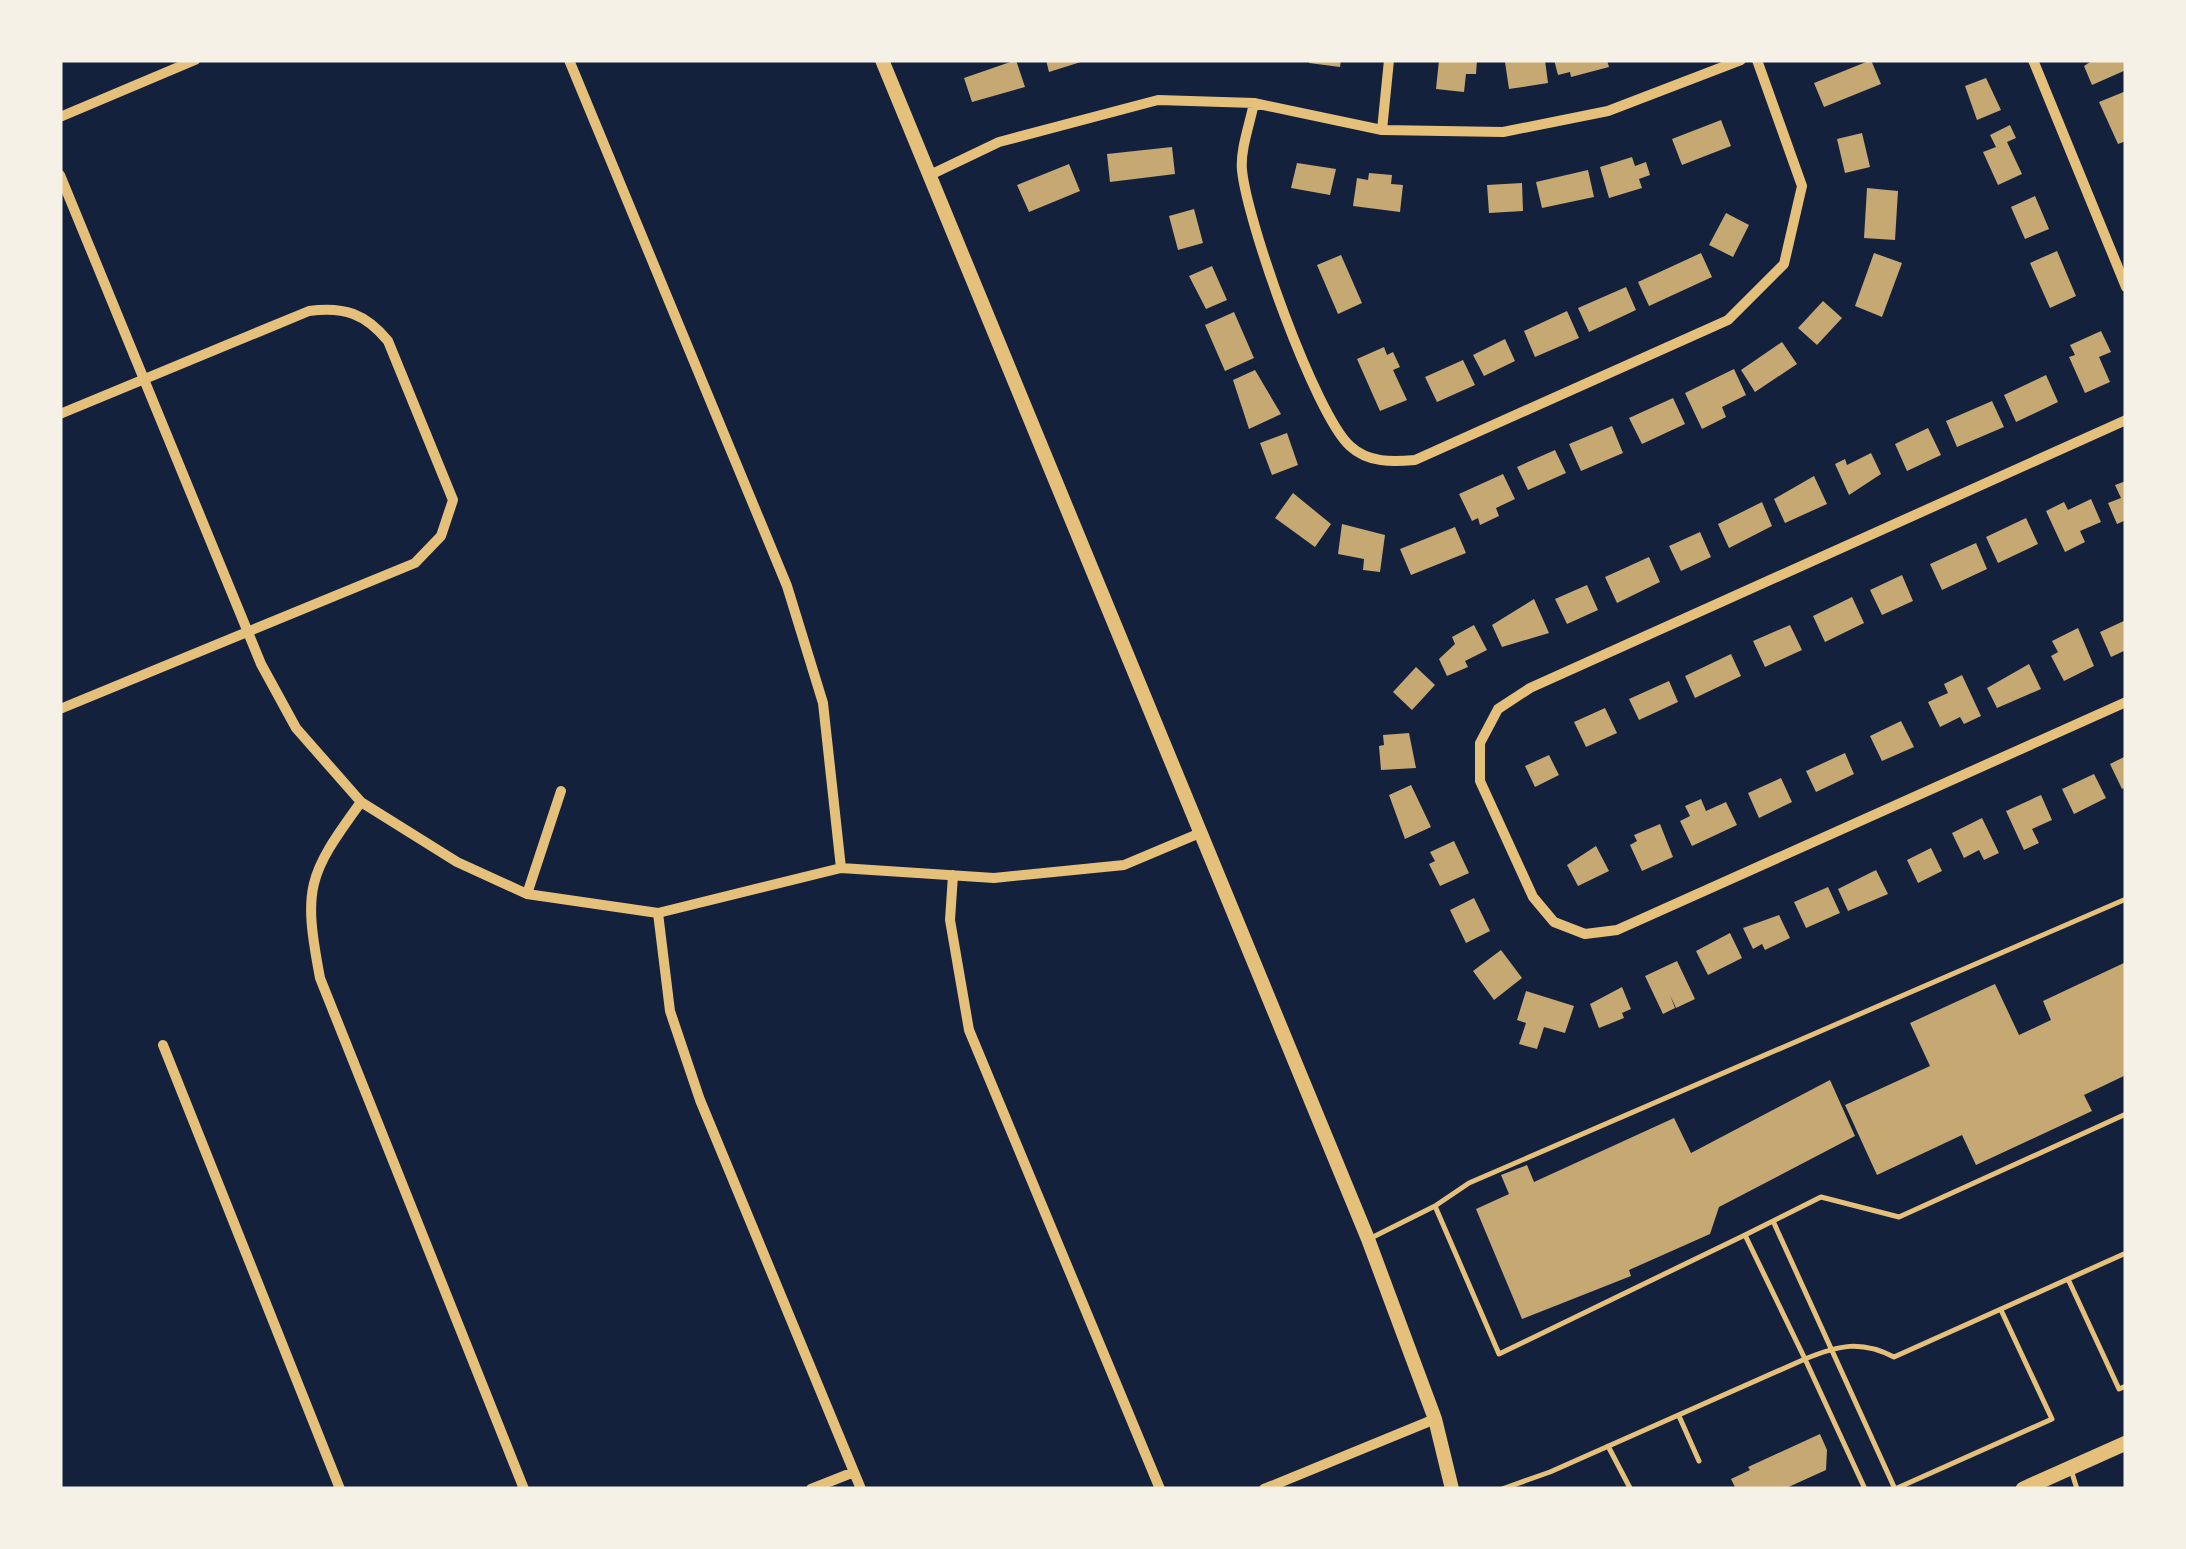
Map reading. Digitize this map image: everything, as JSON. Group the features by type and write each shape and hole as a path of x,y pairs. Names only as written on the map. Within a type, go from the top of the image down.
{"main road":[{"path":"882,60 1368,1239 1435,1419 1452,1489"},
{"path":"2030,1488 2126,1443"}],"street":[{"path":"60,117 194,60"},
{"path":"569,60 787,586 823,703 841,868"},
{"path":"1382,130 1389,60"},
{"path":"930,174 999,142 1158,100 1254,103 1382,130 1520,128 1608,111 1742,60"},
{"path":"1254,103 1242,168 1261,252 1332,425 1353,449 1368,456 1383,462 1415,460 1728,320 1784,264 1802,186 1757,60"},
{"path":"2033,60 2126,287"},
{"path":"60,175 248,632 296,728 360,802 457,862 527,894 658,913 841,868 994,878 1124,865 1200,833"},
{"path":"60,414 310,310 355,312 374,324 388,341 453,500 442,536 415,562 60,709"},
{"path":"2126,420 1530,688 1498,709 1480,743 1480,781 1532,897 1554,922 1584,934 1617,930 2126,702"},
{"path":"527,894 561,791"},
{"path":"360,802 317,869 308,910 320,978 524,1489"},
{"path":"953,876 950,920 969,1030 1160,1489"},
{"path":"658,913 670,1012 700,1100 861,1489"},
{"path":"163,1045 340,1489"},
{"path":"1264,1489 1435,1419"},
{"path":"811,1489 854,1472"}],"lane":[{"path":"1368,1239 1435,1206 1469,1182 2126,900"},
{"path":"1435,1206 1499,1354 1821,1197 1899,1217 2126,1114"},
{"path":"1773,1221 1895,1488 2052,1420 2001,1310"},
{"path":"1745,1236 1865,1489"},
{"path":"1502,1489 1522,1486 1804,1358 1867,1343 1894,1358 2126,1253"},
{"path":"2068,1279 2119,1389 2126,1386"},
{"path":"1679,1416 1699,1461"},
{"path":"1608,1446 1630,1489"},
{"path":"2070,1468 2077,1489"}],"building":[{"path":"1016,60 1025,87 972,102 964,78"},
{"path":"1046,60 1084,60 1084,61 1049,72"},
{"path":"1309,60 1341,60 1340,67"},
{"path":"1439,60 1477,60 1476,74 1466,74 1464,92 1436,89"},
{"path":"1545,60 1548,83 1509,89 1505,62"},
{"path":"1554,60 1607,60 1609,67 1571,77 1570,72 1558,75"},
{"path":"1871,60 1881,84 1824,107 1814,83"},
{"path":"2093,60 2124,60 2126,70 2092,85 2084,66"},
{"path":"1986,78 2001,110 1977,120 1965,86"},
{"path":"2126,91 2126,141 2118,144 2099,102"},
{"path":"1721,120 1731,146 1682,165 1672,139"},
{"path":"2010,125 2016,138 2007,142 2022,174 1998,185 1983,152 1996,147 1990,135"},
{"path":"1862,133 1870,167 1845,173 1837,139"},
{"path":"1172,147 1175,174 1110,182 1107,154"},
{"path":"1632,157 1635,166 1646,162 1650,175 1639,179 1642,188 1609,198 1600,167"},
{"path":"1297,163 1336,169 1330,195 1291,188"},
{"path":"1069,164 1080,191 1029,212 1017,185"},
{"path":"1588,170 1594,197 1542,208 1536,182"},
{"path":"1369,173 1392,175 1391,184 1403,185 1400,212 1353,206 1357,178 1368,180"},
{"path":"1522,183 1523,211 1489,213 1487,185"},
{"path":"1867,188 1898,191 1895,240 1864,238"},
{"path":"2035,196 2049,229 2025,239 2011,207"},
{"path":"1194,209 1203,243 1178,250 1169,216"},
{"path":"1726,213 1749,225 1733,257 1709,245"},
{"path":"2057,251 2076,296 2050,308 2030,263"},
{"path":"1701,253 1712,277 1649,306 1638,282"},
{"path":"1874,253 1902,263 1882,317 1855,306"},
{"path":"1341,255 1362,303 1338,314 1317,265"},
{"path":"1212,266 1227,300 1206,309 1189,276"},
{"path":"1626,287 1636,310 1589,332 1578,308"},
{"path":"1823,301 1842,318 1817,345 1798,328"},
{"path":"1567,311 1579,338 1535,357 1524,331"},
{"path":"1234,312 1254,358 1225,371 1205,325"},
{"path":"2101,331 2111,352 2099,357 2110,382 2085,393 2069,357 2075,355 2070,345"},
{"path":"1505,339 1515,361 1484,376 1473,355"},
{"path":"1782,342 1797,364 1755,392 1741,370"},
{"path":"1384,347 1387,355 1393,352 1400,367 1393,370 1407,400 1380,411 1357,359"},
{"path":"1463,360 1475,385 1437,402 1425,377"},
{"path":"1734,369 1746,395 1722,407 1726,417 1702,429 1685,393"},
{"path":"1255,370 1281,414 1249,429 1233,380"},
{"path":"2046,375 2058,402 2016,422 2004,395"},
{"path":"1673,398 1685,424 1642,444 1629,418"},
{"path":"1992,401 2004,427 1957,447 1946,421"},
{"path":"1612,426 1623,453 1581,471 1569,444"},
{"path":"1928,428 1941,455 1907,471 1895,444"},
{"path":"1287,433 1298,465 1272,475 1260,443"},
{"path":"1555,450 1566,473 1528,490 1517,467"},
{"path":"1871,453 1881,474 1849,495 1835,464 1845,459 1847,465"},
{"path":"1503,474 1515,499 1496,508 1499,516 1480,525 1478,518 1472,521 1459,494"},
{"path":"1814,476 1827,504 1785,523 1774,499"},
{"path":"2126,481 2126,520 2117,524 2108,503 2121,498 2115,485"},
{"path":"1293,493 1331,524 1315,547 1275,518"},
{"path":"2091,499 2101,522 2080,531 2085,542 2065,552 2046,511 2064,502 2068,510"},
{"path":"1762,502 1772,526 1729,548 1718,524"},
{"path":"2026,518 2038,544 1998,563 1986,537"},
{"path":"1342,524 1385,535 1380,572 1363,570 1364,559 1338,554"},
{"path":"1455,527 1466,553 1411,575 1400,549"},
{"path":"1700,532 1711,557 1681,571 1669,546"},
{"path":"1976,543 1987,569 1942,590 1930,564"},
{"path":"1649,557 1660,582 1617,603 1605,577"},
{"path":"1902,575 1913,601 1882,615 1870,590"},
{"path":"1587,585 1598,610 1567,624 1555,599"},
{"path":"1852,597 1864,623 1825,642 1813,616"},
{"path":"1534,599 1549,633 1502,647 1492,625"},
{"path":"2126,620 2126,650 2111,657 2100,632"},
{"path":"1474,625 1487,650 1465,661 1468,667 1447,676 1439,659 1455,644 1452,637"},
{"path":"1790,625 1802,650 1765,667 1753,641"},
{"path":"2078,628 2094,666 2064,681 2051,656 2058,652 2052,641"},
{"path":"1731,654 1741,676 1695,698 1685,676"},
{"path":"2029,664 2041,689 1997,708 1987,688"},
{"path":"1416,667 1435,685 1412,710 1393,692"},
{"path":"1962,675 1981,716 1964,724 1960,717 1940,727 1928,702 1948,693 1944,684"},
{"path":"1669,681 1678,702 1639,720 1629,699"},
{"path":"1605,708 1617,733 1586,747 1574,722"},
{"path":"1901,721 1914,747 1882,761 1870,736"},
{"path":"1409,733 1416,768 1381,770 1379,746 1384,745 1383,735"},
{"path":"1845,753 1854,774 1816,792 1806,771"},
{"path":"1549,755 1559,775 1535,787 1525,766"},
{"path":"2126,756 2126,787 2122,789 2110,764"},
{"path":"2094,774 2106,798 2074,814 2062,789"},
{"path":"1781,778 1792,802 1759,818 1748,793"},
{"path":"1411,785 1431,827 1405,839 1389,795"},
{"path":"2041,795 2052,820 2032,829 2039,843 2024,850 2006,811"},
{"path":"1701,799 1706,811 1726,802 1737,825 1692,846 1680,821 1690,816 1685,806"},
{"path":"1982,818 1999,853 1984,860 1979,850 1964,858 1952,833"},
{"path":"1660,824 1673,857 1642,871 1630,845 1637,841 1634,835"},
{"path":"1454,841 1469,873 1440,886 1429,864 1435,861 1430,852"},
{"path":"1596,846 1609,871 1578,886 1567,865"},
{"path":"1931,848 1942,871 1918,883 1907,860"},
{"path":"1876,870 1888,894 1848,911 1838,889"},
{"path":"1828,887 1840,913 1806,928 1794,902"},
{"path":"1474,898 1490,931 1466,943 1450,910"},
{"path":"1779,915 1790,938 1765,950 1762,944 1753,949 1743,928"},
{"path":"1730,933 1742,958 1708,975 1696,951"},
{"path":"1501,950 1522,978 1494,1000 1473,971"},
{"path":"1677,961 1695,999 1676,1008 1670,995 1675,1008 1663,1014 1645,976"},
{"path":"2126,962 2126,1075 2084,1095 2092,1111 1976,1165 1962,1135 1877,1175 1845,1105 1930,1066 1910,1023 1995,984 2019,1035 2051,1020 2043,1001"},
{"path":"1622,987 1631,1009 1622,1013 1624,1018 1599,1028 1590,1004"},
{"path":"1526,991 1574,1006 1565,1033 1544,1027 1537,1049 1519,1044 1526,1023 1517,1020"},
{"path":"1830,1080 1855,1136 1719,1207 1710,1234 1629,1270 1631,1276 1522,1319 1476,1209 1509,1194 1501,1175 1527,1165 1534,1182 1674,1118 1691,1153"},
{"path":"1820,1434 1827,1450 1826,1470 1784,1489 1736,1489 1731,1479 1750,1470 1748,1467"}]}
